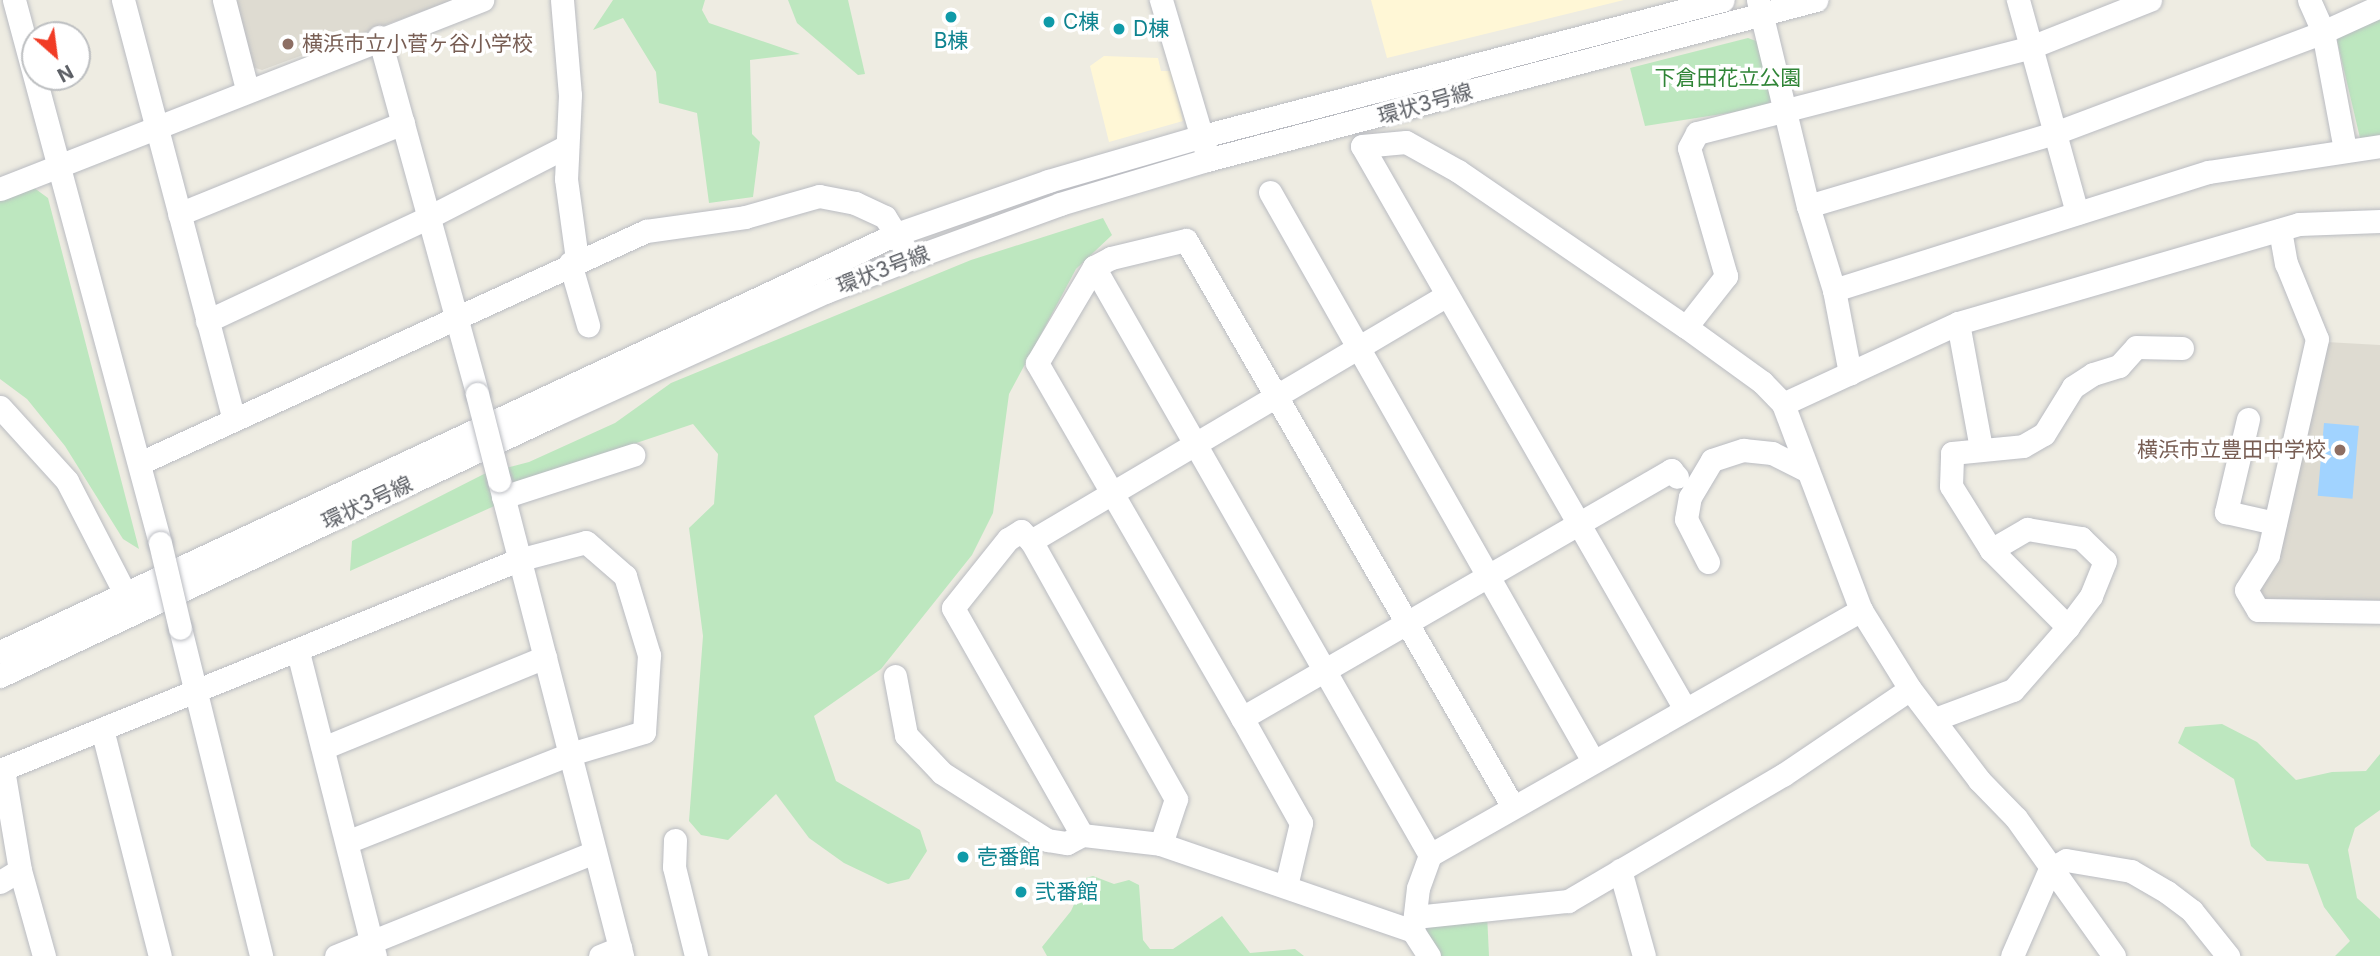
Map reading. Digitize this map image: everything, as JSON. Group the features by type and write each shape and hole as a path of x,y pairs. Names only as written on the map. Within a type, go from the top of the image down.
{"street":[{"path":"14,0 140,463 261,956"},
{"path":"123,0 233,417"},
{"path":"224,0 247,89"},
{"path":"0,189 379,37 482,0"},
{"path":"562,0 570,95 566,179 574,261 588,325"},
{"path":"1161,0 1203,136 1207,160"},
{"name":"環状3号線","path":"0,676 130,603 896,234 1048,181 1203,136 1723,0"},
{"name":"環状3号線","path":"0,652 130,603 825,292 1060,204 1207,160 1760,7 1816,0"},
{"path":"2018,0 2077,213"},
{"path":"1686,327 1726,276 1689,148 1697,133 2031,47 2150,0"},
{"path":"2309,0 2323,32 2345,149"},
{"path":"1808,206 2055,133 2323,32 2380,6"},
{"path":"1760,7 1808,206 1834,290 1850,373"},
{"path":"379,37 453,318 477,394 570,754 595,852 614,953"},
{"path":"179,214 402,122"},
{"path":"1685,709 1362,146 1406,142 1458,171 1686,327 1762,382 1783,404 1861,610 1910,689 1979,780 2016,818 2114,956"},
{"path":"207,321 428,218 567,146"},
{"path":"1834,290 2209,172 2345,149 2380,146"},
{"path":"1270,192 1593,761"},
{"path":"140,463 233,417 574,261 646,231 746,217 820,196 855,203 885,217 912,258"},
{"path":"1783,404 1958,323 2300,224 2380,221"},
{"path":"2280,230 2286,262 2316,338 2267,555 2246,590 2258,610 2380,612"},
{"path":"1286,886 1301,823 1037,363 1094,267 1111,258 1186,240 1512,805"},
{"path":"1094,267 1430,855"},
{"path":"1031,541 1447,295"},
{"path":"1958,323 1981,448"},
{"path":"2068,627 1991,550 1951,486 1952,453 1981,448 2024,446 2044,434 2073,387 2093,374 2119,366 2136,347 2182,348"},
{"path":"0,407 67,481 130,603"},
{"path":"2248,419 2226,512 2275,523"},
{"path":"1708,562 1686,519 1690,497 1712,460 1743,450 1772,453 1808,471"},
{"path":"501,488 633,455"},
{"path":"1241,718 1489,578 1671,470 1677,477"},
{"path":"1934,719 2013,690 2091,596 2105,561 2081,538 2028,529 1991,550"},
{"path":"1082,835 953,608 1008,540 1021,531 1031,541 1176,799 1161,844"},
{"path":"44,956 10,876 3,769 196,694 518,560 586,542 625,576 649,655 644,732 570,754 347,842"},
{"path":"1429,956 1414,924 1418,888 1430,855 1512,805 1861,610"},
{"path":"298,652 373,949"},
{"path":"323,748 545,657"},
{"path":"895,676 906,735 942,773 1048,840 1067,843 1082,835 1161,844 1286,886 1414,924 1568,901 1783,775 1910,689"},
{"path":"103,729 160,956"},
{"path":"675,840 674,867 696,956"},
{"path":"336,956 373,949 595,852"},
{"path":"2012,956 2050,869 2066,860 2131,872 2192,911 2228,956"},
{"path":"1620,870 1644,956"}],"shaded area":[{"name":"横浜市立小菅ヶ谷小学校","path":"236,0 453,0 262,70 252,67"},
{"path":"1371,0 1624,0 1387,58"},
{"path":"1104,56 1158,58 1161,71 1171,71 1183,121 1109,142 1090,66"},
{"name":"横浜市立豊田中学校","path":"2326,342 2380,345 2380,608 2264,602 2256,588"}],"green space":[{"path":"613,0 705,0 702,10 709,23 800,54 750,60 752,134 760,142 753,197 709,203 697,113 659,103 656,72 623,18 593,30"},
{"path":"788,0 848,0 865,74 858,75 797,23"},
{"path":"2380,16 2380,138 2360,138 2336,36"},
{"name":"下倉田花立公園","path":"1748,38 1759,42 1771,99 1767,107 1645,126 1630,68"},
{"path":"30,185 48,198 139,549 123,539 65,446 27,399 0,379 0,197"},
{"path":"1103,218 1112,235 1076,269 1009,394 993,513 972,555 881,669 814,716 836,781 920,830 927,851 909,879 888,884 844,863 809,838 776,794 728,840 701,835 689,821 703,636 689,528 714,504 718,454 693,424 499,489 501,503 350,571 352,541 484,474 529,462 615,423 671,383 971,260"},
{"path":"2222,724 2257,742 2296,780 2332,772 2366,771 2380,754 2380,810 2355,828 2348,850 2357,898 2380,919 2380,956 2335,956 2350,941 2324,907 2308,864 2267,861 2251,846 2234,779 2178,743 2185,727"},
{"path":"1093,876 1114,884 1129,880 1139,885 1143,940 1150,949 1173,949 1222,916 1250,953 1295,949 1304,956 1047,956 1042,947 1071,911 1086,878"},
{"path":"1487,914 1489,956 1433,956 1422,923"}],"water":[{"path":"2324,423 2359,426 2353,499 2318,496"}],"place":[{"name":"B棟","path":"951,17"},
{"name":"C棟","path":"1049,22"},
{"name":"D棟","path":"1119,29"},
{"name":"横浜市立小菅ヶ谷小学校","path":"288,44"},
{"name":"横浜市立豊田中学校","path":"2340,450"},
{"name":"壱番館","path":"963,857"},
{"name":"弐番館","path":"1021,892"}]}
